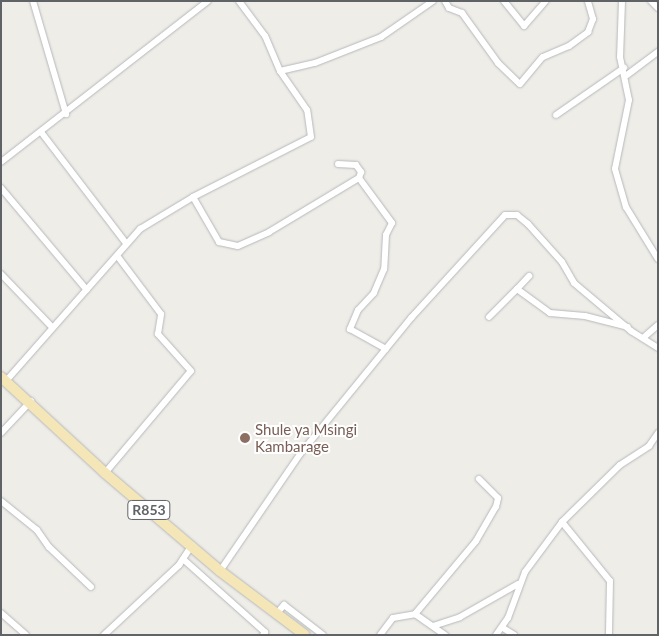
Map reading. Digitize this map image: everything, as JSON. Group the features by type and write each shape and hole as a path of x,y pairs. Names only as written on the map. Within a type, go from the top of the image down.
{"main road":[{"name":"R853","path":"4,379 31,402 105,473 192,545 220,571 303,634"}],"street":[{"path":"33,1 66,114"},
{"path":"1,162 66,114 208,1"},
{"path":"4,379 118,257 125,242 146,224 193,197 311,137 307,110 280,71 265,36 239,1"},
{"path":"280,71 315,63 381,37 433,1"},
{"path":"445,1 449,8 462,14 498,63 520,84 543,57 569,46 588,32 593,19 588,1"},
{"path":"504,1 524,26 546,1"},
{"path":"622,1 620,57 626,72 629,100 615,169 626,207 658,259"},
{"path":"651,1 658,8"},
{"path":"556,115 658,52"},
{"path":"41,132 125,242"},
{"path":"193,197 219,242 238,246 269,232 359,178 361,172 356,165 338,164"},
{"path":"359,178 392,223 386,235 384,268 374,293 358,310 350,329 386,349"},
{"path":"1,188 88,290"},
{"path":"220,571 300,454 386,349 505,215 517,215 528,224 562,262 574,283 628,327 658,348"},
{"path":"105,473 191,371 158,334 161,314 118,257"},
{"path":"1,274 52,327"},
{"path":"489,318 529,276"},
{"path":"517,290 550,314 585,316 628,327"},
{"path":"643,338 658,325"},
{"path":"1,433 31,402"},
{"path":"496,635 503,628 518,584 562,522 620,465 649,446 658,434"},
{"path":"380,635 393,618 415,614 476,541 496,507 498,498 479,479"},
{"path":"1,501 37,530 49,548 91,587"},
{"path":"562,522 610,581 609,635"},
{"path":"104,635 183,559 192,545"},
{"path":"183,559 265,632 263,635"},
{"path":"433,626 460,617 518,584"},
{"path":"277,613 284,605 323,635"},
{"path":"1,613 26,635"},
{"path":"415,614 445,635"},
{"path":"503,628 514,635"}],"place":[{"name":"Shule ya Msingi Kambarage","path":"245,438"}]}
